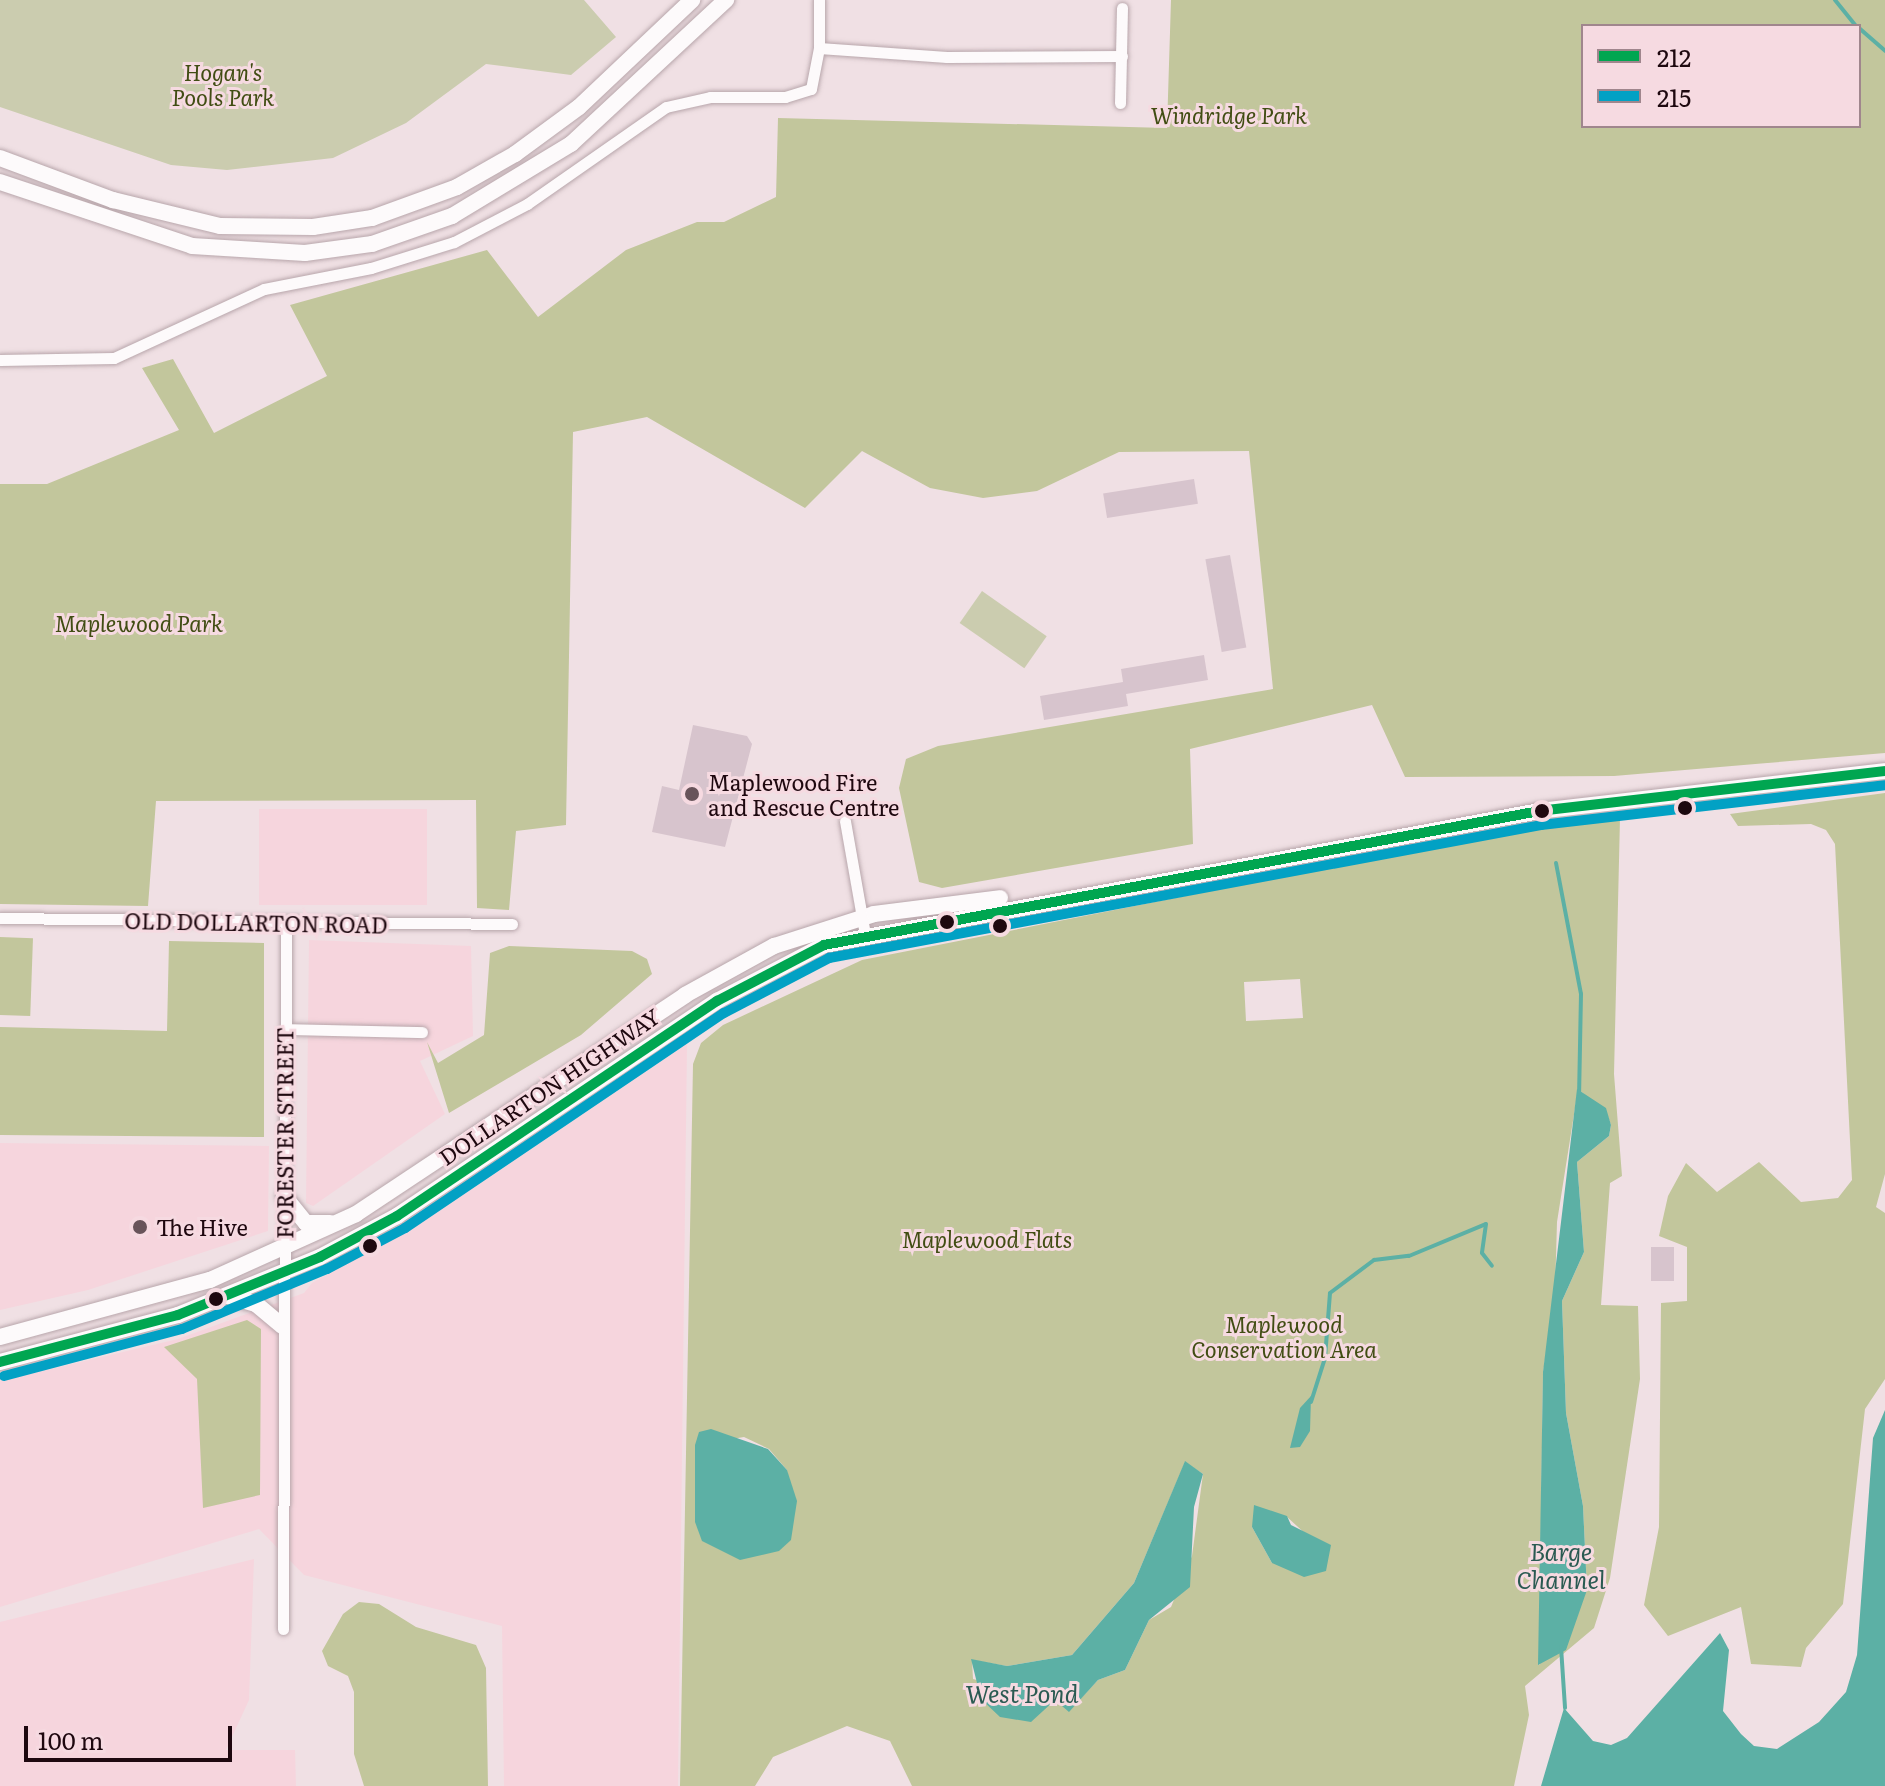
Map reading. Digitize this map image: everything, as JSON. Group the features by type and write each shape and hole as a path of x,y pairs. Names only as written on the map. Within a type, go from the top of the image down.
{"street":[{"path":"0,158 113,200 220,226 313,227 372,218 457,187 515,154 579,107 692,0"},
{"path":"0,182 192,246 305,253 372,244 452,216 571,144 726,0"},
{"path":"0,360 114,358 264,289 371,268 454,242 527,204 666,107 811,89 819,48 819,0"},
{"path":"1120,103 1122,8"},
{"path":"819,48 947,57 1122,56"},
{"name":"DOLLARTON HIGHWAY","path":"0,1337 126,1307 283,1249 343,1220 738,963 810,931 864,926 1113,886 1539,811 1885,771"},
{"path":"845,821 864,926"},
{"name":"OLD DOLLARTON ROAD","path":"0,918 286,924 512,924"},
{"name":"FORESTER STREET","path":"283,1629 282,1273 286,924"},
{"name":"DOLLARTON HIGHWAY","path":"0,1362 105,1337 228,1296 397,1216 775,965 864,926"},
{"path":"285,1029 422,1032"},
{"path":"284,1196 292,1213 314,1227 343,1220"},
{"path":"228,1296 256,1304 282,1326"}],"shaded area":[{"path":"259,809 427,809 427,905 259,905"},
{"path":"309,940 471,946 473,1036 420,1061 445,1114 313,1206 306,1203"},
{"path":"687,1044 678,1786 504,1786 502,1626 304,1575 259,1529 0,1607 0,1381 178,1339 304,1293 312,1283 432,1216"},
{"path":"0,1143 269,1146 268,1231 88,1290 0,1310"},
{"path":"254,1559 249,1700 226,1750 295,1750 296,1786 0,1786 0,1622"}],"green space":[{"name":"Hogan's Pools Park","path":"0,0 584,0 616,37 571,75 486,64 406,123 333,158 227,170 171,165 0,107"},
{"path":"1171,0 1885,0 1885,753 1614,776 1405,777 1372,705 1190,749 1193,844 942,888 919,882 899,788 906,759 938,746 1273,689 1249,451 1119,452 1037,491 983,498 930,488 862,451 805,508 647,417 573,432 566,825 516,831 509,910 477,908 476,800 156,801 148,906 0,904 0,484 47,484 179,430 142,368 173,359 214,433 327,376 290,305 487,250 538,317 626,250 697,222 724,222 776,197 778,118 1167,128"},
{"path":"982,591 1047,636 1024,668 960,623"},
{"path":"1885,793 1885,1174 1876,1207 1885,1213 1885,1379 1865,1409 1843,1604 1806,1648 1801,1667 1751,1664 1741,1607 1668,1636 1644,1605 1659,1527 1661,1303 1687,1301 1687,1247 1659,1236 1668,1196 1686,1163 1717,1192 1759,1162 1801,1202 1838,1198 1852,1180 1835,844 1826,830 1811,824 1738,826 1730,814"},
{"name":"Maplewood Flats","path":"1620,818 1614,1074 1622,1176 1610,1183 1601,1305 1638,1306 1640,1379 1610,1578 1594,1628 1525,1686 1529,1715 1514,1786 912,1786 890,1741 847,1726 773,1757 755,1786 680,1786 693,1064 701,1043 723,1025 862,960 1534,827","holes":["1300,979 1303,1018 1246,1021 1244,982","1578,1089 1607,1114 1611,1125 1609,1136 1577,1162 1584,1252 1562,1301 1566,1413 1583,1506 1587,1590 1539,1665 1543,1373 1555,1292 1557,1222","744,1437 769,1449 787,1470 695,1522 696,1445","1185,1462 1203,1474 1192,1556 1171,1607 1149,1620 1125,1670 1098,1680 1069,1711 1056,1700 973,1679 972,1660 1007,1666 1072,1655 1134,1583","1286,1516 1309,1537 1272,1563 1252,1527"]},
{"path":"0,937 33,938 30,1016 0,1015"},
{"path":"169,941 264,943 264,1137 0,1135 0,1027 167,1031"},
{"path":"509,946 632,951 647,959 652,974 581,1035 449,1113 427,1042 438,1063 484,1035 490,953"},
{"path":"247,1320 261,1329 260,1495 203,1508 197,1379 164,1347"},
{"path":"359,1602 379,1604 416,1627 476,1645 486,1668 488,1786 364,1786 354,1754 354,1692 348,1676 328,1666 322,1651 343,1614"}],"water":[{"name":"Barge Channel","path":"1577,1089 1606,1108 1611,1125 1609,1136 1577,1162 1584,1252 1562,1301 1566,1413 1583,1506 1587,1590 1566,1650 1538,1665 1543,1372"},
{"path":"1311,1396 1310,1431 1300,1447 1290,1448 1300,1408"},
{"path":"1885,1410 1885,1786 1541,1786 1564,1708 1593,1741 1611,1745 1627,1738 1720,1633 1729,1650 1723,1711 1754,1746 1777,1749 1819,1722 1846,1692 1857,1655 1873,1438"},
{"path":"711,1429 768,1449 787,1470 797,1501 791,1540 779,1551 740,1560 702,1541 695,1522 695,1445 699,1432"},
{"name":"West Pond","path":"1185,1461 1203,1474 1194,1507 1190,1587 1149,1620 1125,1670 1098,1680 1069,1712 1055,1700 1031,1722 1000,1717 981,1699 971,1659 1007,1666 1072,1655 1134,1583"},
{"path":"1254,1505 1287,1516 1291,1525 1331,1545 1326,1571 1304,1577 1272,1563 1252,1527"}],"building":[{"path":"1194,479 1198,504 1107,518 1103,493"},
{"path":"1230,555 1246,648 1222,652 1205,559"},
{"path":"1204,655 1208,680 1126,694 1128,706 1044,720 1040,696 1123,682 1121,669"},
{"path":"693,725 747,736 752,744 725,847 652,832 662,786 679,790"},
{"path":"1651,1247 1674,1247 1674,1281 1651,1281"}],"waterway":[{"path":"1835,0 1854,24"},
{"path":"1861,30 1885,51"},
{"path":"1556,863 1581,994 1579,1094"},
{"path":"1311,1402 1325,1358 1330,1293 1374,1260 1409,1256 1486,1224 1482,1253 1492,1266"},
{"path":"1561,1647 1565,1708"}],"transit line":[{"name":"212","path":"0,1362 178,1315 320,1257 397,1216 717,1001 824,945 1539,811 1885,771"},
{"name":"215","path":"4,1376 182,1329 327,1269 405,1228 724,1013 829,958 1541,825 1885,785"}],"place":[{"name":"Maplewood Fire and Rescue Centre","path":"692,794"},
{"name":"The Hive","path":"140,1227"}],"park label":[{"name":"Windridge Park","path":"1229,115"},
{"name":"Maplewood Park","path":"139,623"},
{"name":"Maplewood Conservation Area","path":"1284,1336"}]}
